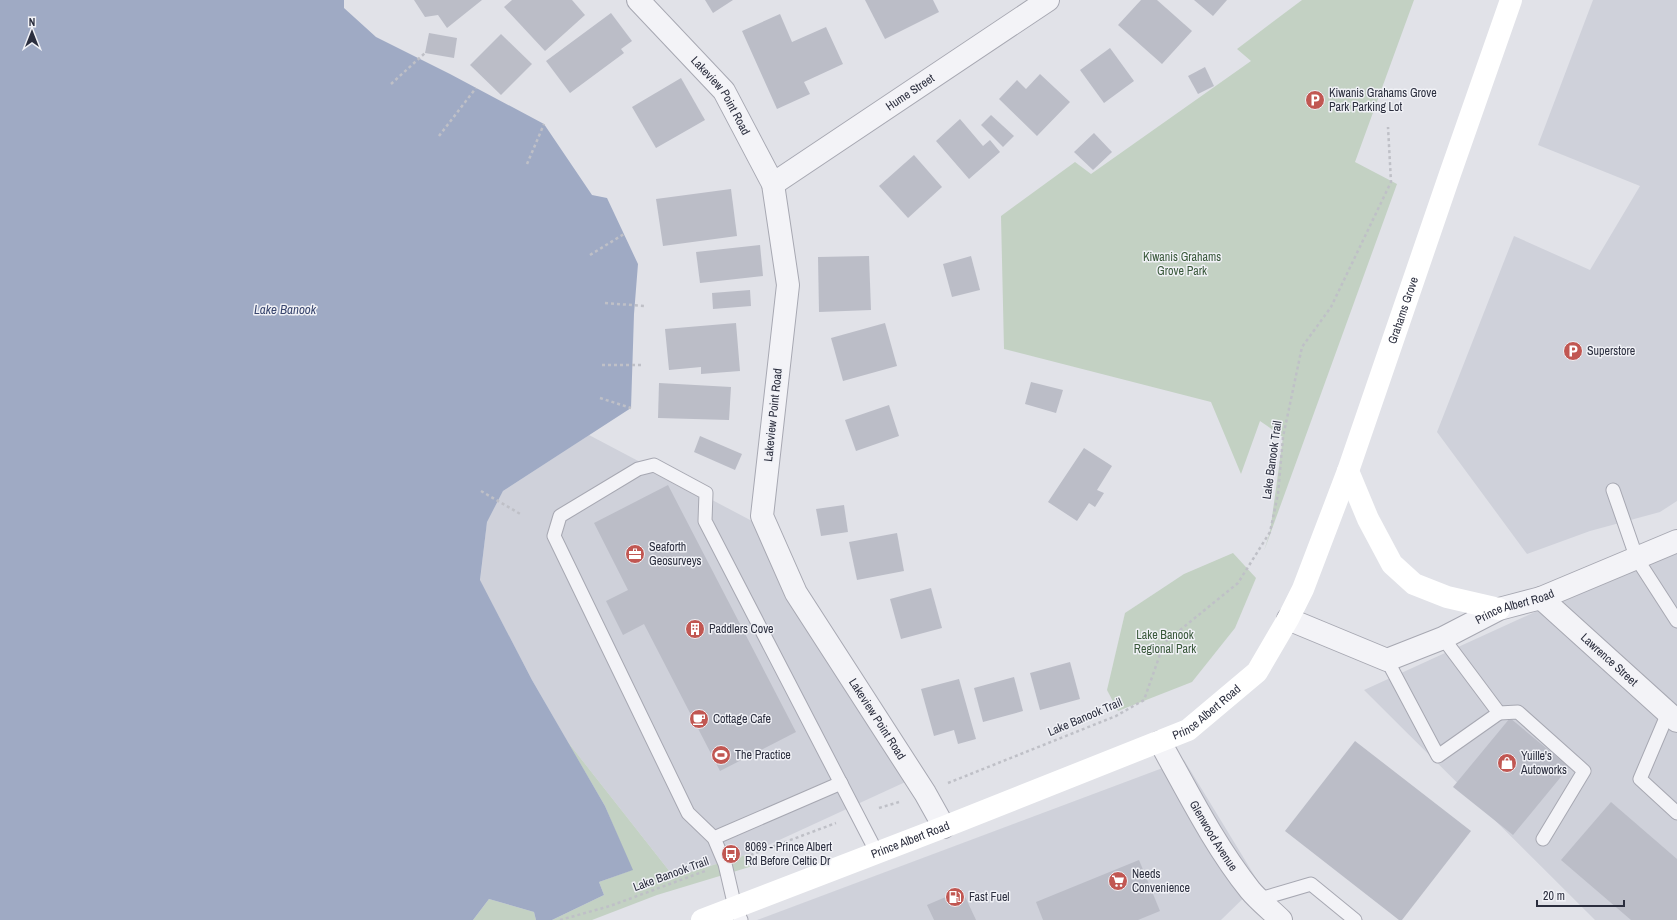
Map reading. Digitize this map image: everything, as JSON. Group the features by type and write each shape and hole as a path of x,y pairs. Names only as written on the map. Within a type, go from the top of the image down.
{"main road":[{"name":"Grahams Grove","path":"1288,619 1303,589 1348,471 1511,0"},
{"path":"1348,471 1368,519 1392,564 1414,584 1447,597 1499,608"},
{"name":"Prince Albert Road","path":"702,920 738,914 877,853 1188,730 1257,672 1288,619"}],"street":[{"name":"Lakeview Point Road","path":"638,0 724,91 773,184 788,286 762,516 796,593 925,793 944,827"},
{"name":"Hume Street","path":"773,184 1048,0"},
{"name":"Prince Albert Road","path":"1387,660 1443,638 1499,608 1541,598 1677,541"},
{"name":"Lawrence Street","path":"1541,598 1672,717"},
{"path":"1288,619 1387,660"},
{"name":"Glenwood Avenue","path":"1160,742 1227,858 1251,891 1281,920"}],"lane":[{"path":"738,914 725,864 714,838 688,813 554,536 560,516 638,469 654,465 706,493 705,520 877,853"},
{"path":"1613,490 1637,559 1677,621"},
{"path":"1443,638 1499,714"},
{"path":"1387,660 1438,756 1499,714 1518,712 1584,770 1543,839"},
{"path":"1672,717 1640,779 1677,813"},
{"path":"714,838 841,783"},
{"path":"1260,899 1311,884 1355,920"}],"path":[{"path":"391,84 424,53"},
{"path":"439,136 476,88"},
{"path":"527,164 544,124"},
{"name":"Lake Banook Trail","path":"560,920 610,906 925,793 1116,716 1144,700 1164,643 1238,583 1270,532 1278,494 1283,437 1302,347 1331,307 1391,182 1388,127"},
{"path":"590,254 624,234"},
{"path":"605,303 644,306"},
{"path":"602,365 644,365"},
{"path":"600,398 631,408"},
{"path":"481,490 522,515"}],"shaded area":[{"name":"Superstore","path":"1593,0 1677,0 1677,501 1660,512 1590,531 1527,554 1437,432 1514,236 1590,270 1640,186 1538,145"},
{"path":"589,435 752,521 914,778 749,854 674,877 567,741 532,680 480,581 487,521 503,491"},
{"path":"1677,543 1677,920 1595,920 1364,690 1651,559"},
{"path":"1184,760 1259,883 1221,920 757,920"}],"green space":[{"name":"Kiwanis Grahams Grove Park","path":"1302,0 1414,0 1355,162 1397,184 1264,551 1270,532 1283,437 1260,421 1241,474 1211,402 1004,349 1001,216 1075,162 1091,174 1251,61 1237,49"},
{"name":"Lake Banook Regional Park","path":"1233,553 1256,578 1235,628 1192,682 1118,711 1107,690 1125,613 1184,574"},
{"path":"567,741 674,877 749,854 756,865 657,895 592,920 552,920 604,895 599,882 632,870 605,806"},
{"path":"489,899 534,912 536,920 473,920"}],"water":[{"name":"Lake Banook","path":"0,0 344,0 344,8 376,37 544,124 592,195 607,198 638,264 634,314 631,408 503,491 487,522 480,580 532,680 605,806 633,870 599,882 604,895 552,920 536,920 534,912 489,899 473,920 0,920"}],"building":[{"path":"414,0 482,0 447,28 438,15 425,17"},
{"path":"512,0 572,0 585,15 545,51 504,7"},
{"path":"705,0 733,0 713,13"},
{"path":"865,0 933,0 939,12 885,39"},
{"path":"1141,0 1157,0 1192,31 1162,64 1118,25"},
{"path":"1194,0 1227,0 1213,16"},
{"path":"611,13 632,41 621,49 624,53 570,93 546,61"},
{"path":"780,14 792,42 826,27 843,64 804,82 810,94 777,109 742,31"},
{"path":"429,33 457,38 454,58 425,53"},
{"path":"501,34 532,64 501,95 470,65"},
{"path":"1110,48 1134,81 1104,103 1080,70"},
{"path":"1205,67 1214,86 1198,94 1188,76"},
{"path":"1040,74 1070,102 1037,136 999,99 1017,80 1026,89"},
{"path":"681,78 705,120 656,148 632,107"},
{"path":"991,115 1014,136 1003,147 981,125"},
{"path":"960,119 983,146 990,140 1000,152 969,179 936,141"},
{"path":"1094,133 1112,152 1093,170 1074,152"},
{"path":"914,155 942,187 908,218 879,186"},
{"path":"731,189 737,236 663,246 656,199"},
{"path":"760,245 763,276 700,283 696,252"},
{"path":"869,256 871,310 819,312 818,257"},
{"path":"971,256 980,290 952,297 943,264"},
{"path":"750,290 751,306 713,309 712,293"},
{"path":"736,323 740,371 701,374 701,367 669,370 665,329"},
{"path":"885,323 897,366 843,381 831,338"},
{"path":"1031,382 1063,390 1056,413 1025,404"},
{"path":"659,383 731,387 729,420 658,418"},
{"path":"889,405 899,436 856,451 845,420"},
{"path":"700,436 742,454 735,470 694,452"},
{"path":"1084,448 1112,466 1097,490 1104,493 1095,507 1089,503 1077,521 1048,502"},
{"name":"Paddlers Cove","path":"668,485 796,732 720,771 644,624 623,635 606,601 628,590 594,523"},
{"path":"844,505 848,532 821,536 816,509"},
{"path":"897,533 904,571 857,580 849,542"},
{"path":"931,588 942,628 901,639 890,599"},
{"path":"1070,662 1080,699 1040,710 1030,673"},
{"path":"1014,677 1023,711 983,722 974,688"},
{"path":"959,679 976,739 958,744 954,730 934,736 921,689"},
{"path":"1510,718 1569,767 1513,835 1453,787"},
{"path":"1355,741 1471,831 1402,920 1399,920 1285,831"},
{"path":"1611,802 1677,859 1677,920 1631,920 1561,860"},
{"name":"Needs Convenience","path":"1139,860 1160,911 1138,920 1043,920 1036,902"},
{"name":"Fast Fuel","path":"962,890 976,920 934,920 927,905"}],"place":[{"name":"Kiwanis Grahams Grove Park Parking Lot","path":"1315,100"},
{"name":"Superstore","path":"1573,351"},
{"name":"Seaforth Geosurveys","path":"635,554"},
{"name":"Paddlers Cove","path":"695,629"},
{"name":"Cottage Cafe","path":"699,719"},
{"name":"The Practice","path":"721,755"},
{"name":"Yuille's Autoworks","path":"1507,763"},
{"name":"8069 - Prince Albert Rd Before Celtic Dr","path":"731,854"},
{"name":"Needs Convenience","path":"1118,881"},
{"name":"Fast Fuel","path":"955,897"}]}
